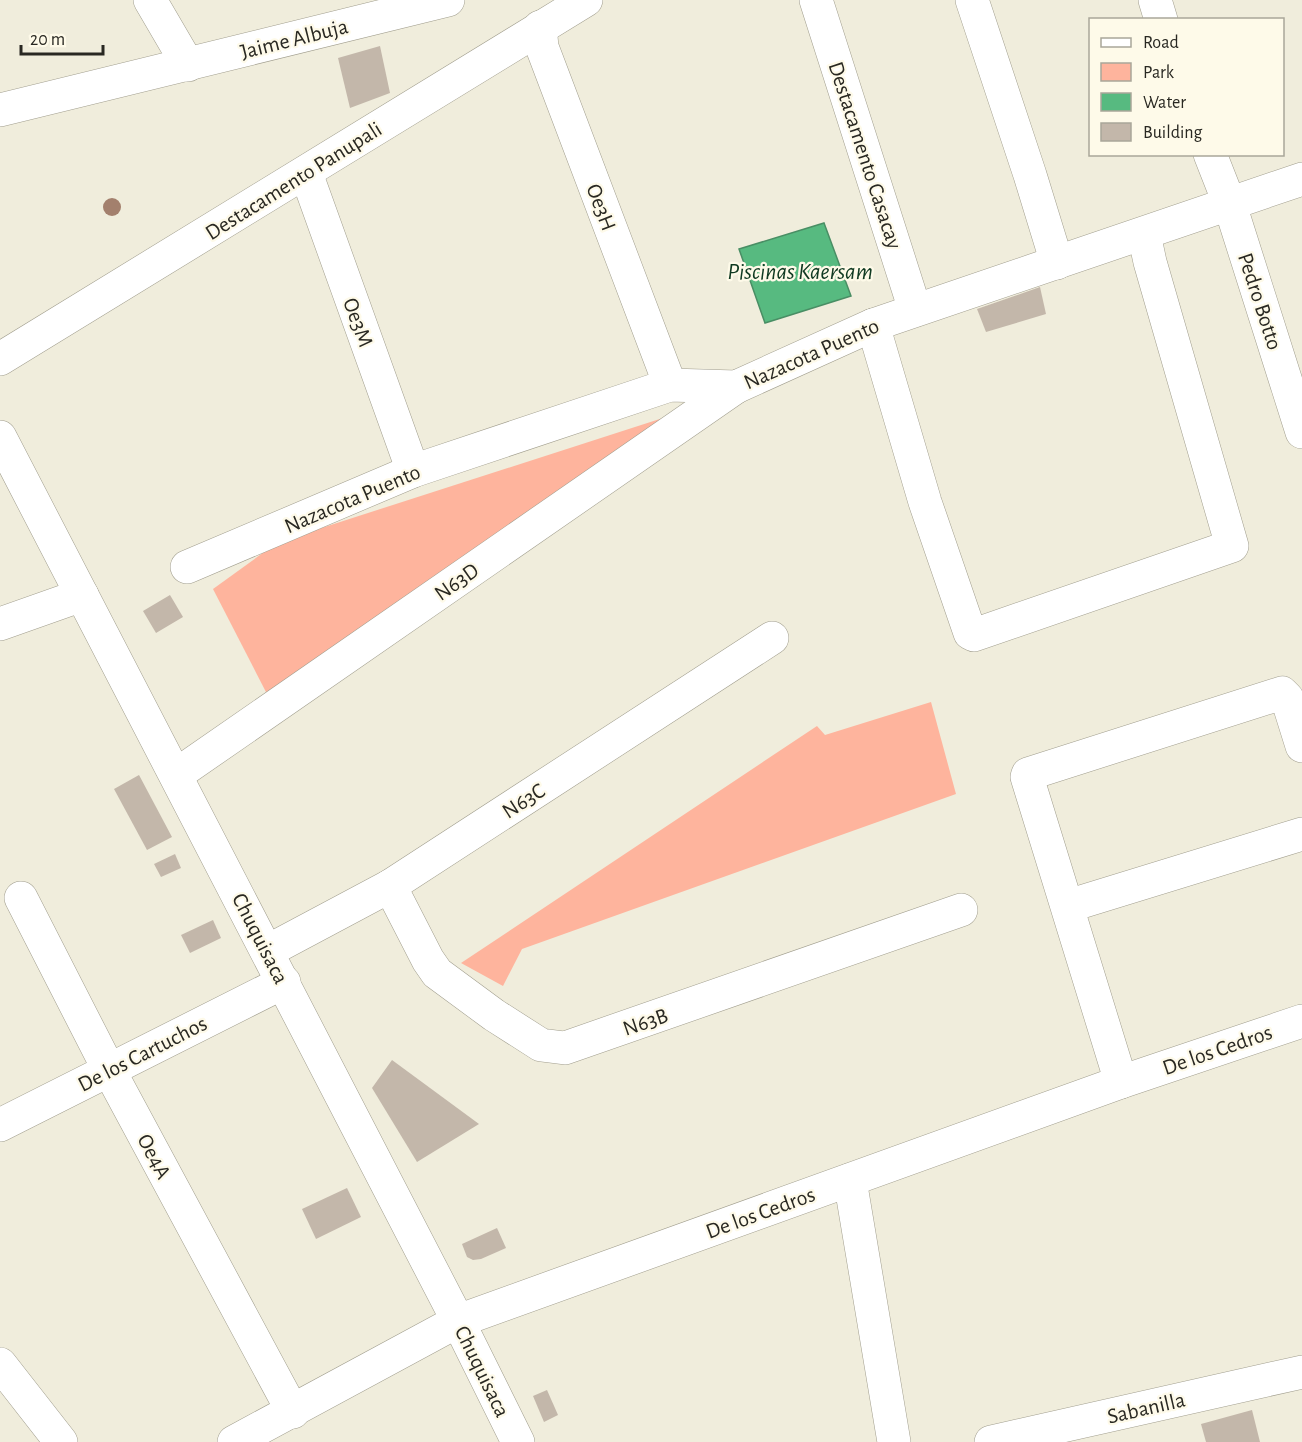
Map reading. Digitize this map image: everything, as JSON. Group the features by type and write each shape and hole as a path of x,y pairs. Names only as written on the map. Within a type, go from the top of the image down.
{"street":[{"path":"150,0 188,65"},
{"name":"Jaime Albuja","path":"0,110 448,0"},
{"name":"Destacamento Panupali","path":"0,359 586,0"},
{"name":"Destacamento Casacay","path":"816,0 915,310"},
{"path":"972,0 1057,263"},
{"path":"1155,0 1160,18"},
{"name":"Oe3H","path":"540,27 542,47 670,385"},
{"name":"Pedro Botto","path":"1211,156 1230,205 1302,432"},
{"name":"Oe3M","path":"306,173 413,471"},
{"name":"Nazacota Puento","path":"186,567 413,471 670,385 736,387 873,326 915,310 1302,179"},
{"path":"873,326 925,502 970,633 973,635 985,631 1232,546 1156,285 1144,234"},
{"name":"N63D","path":"176,775 736,387"},
{"name":"Chuquisaca","path":"0,437 284,982 518,1442"},
{"path":"0,624 82,595"},
{"name":"N63C","path":"268,951 390,886 772,638"},
{"path":"1121,1082 1027,780 1028,774 1282,693 1287,698 1302,746"},
{"path":"1068,906 1302,834"},
{"name":"N63B","path":"390,886 437,973 494,1015 542,1044 565,1048 960,910"},
{"name":"Oe4A","path":"21,898 109,1070 292,1412"},
{"name":"De los Cartuchos","path":"0,1125 284,982"},
{"name":"De los Cedros","path":"234,1442 458,1321 1121,1082 1302,1021"},
{"path":"850,1180 894,1442"},
{"path":"0,1364 61,1442"},
{"name":"Sabanilla","path":"991,1442 1302,1372"}],"green space":[{"path":"700,406 267,694 213,589 278,542"},
{"path":"931,702 956,794 522,949 503,986 461,963 817,726 825,735"}],"water":[{"name":"Piscinas Kaersam","path":"824,223 851,296 765,323 739,249"}],"building":[{"path":"380,46 390,93 350,108 338,58"},
{"path":"1040,287 1046,314 986,332 977,309"},
{"path":"170,595 183,617 156,633 143,611"},
{"path":"139,775 172,837 147,850 114,789"},
{"path":"175,854 181,868 161,877 154,864"},
{"path":"213,920 221,938 190,953 181,935"},
{"path":"392,1060 479,1124 417,1162 372,1088"},
{"path":"347,1188 361,1217 316,1239 302,1209"},
{"path":"497,1228 506,1248 481,1259 473,1260 467,1257 462,1244"},
{"path":"547,1390 558,1415 544,1422 533,1396"},
{"path":"1252,1410 1260,1442 1206,1442 1201,1424"}]}
